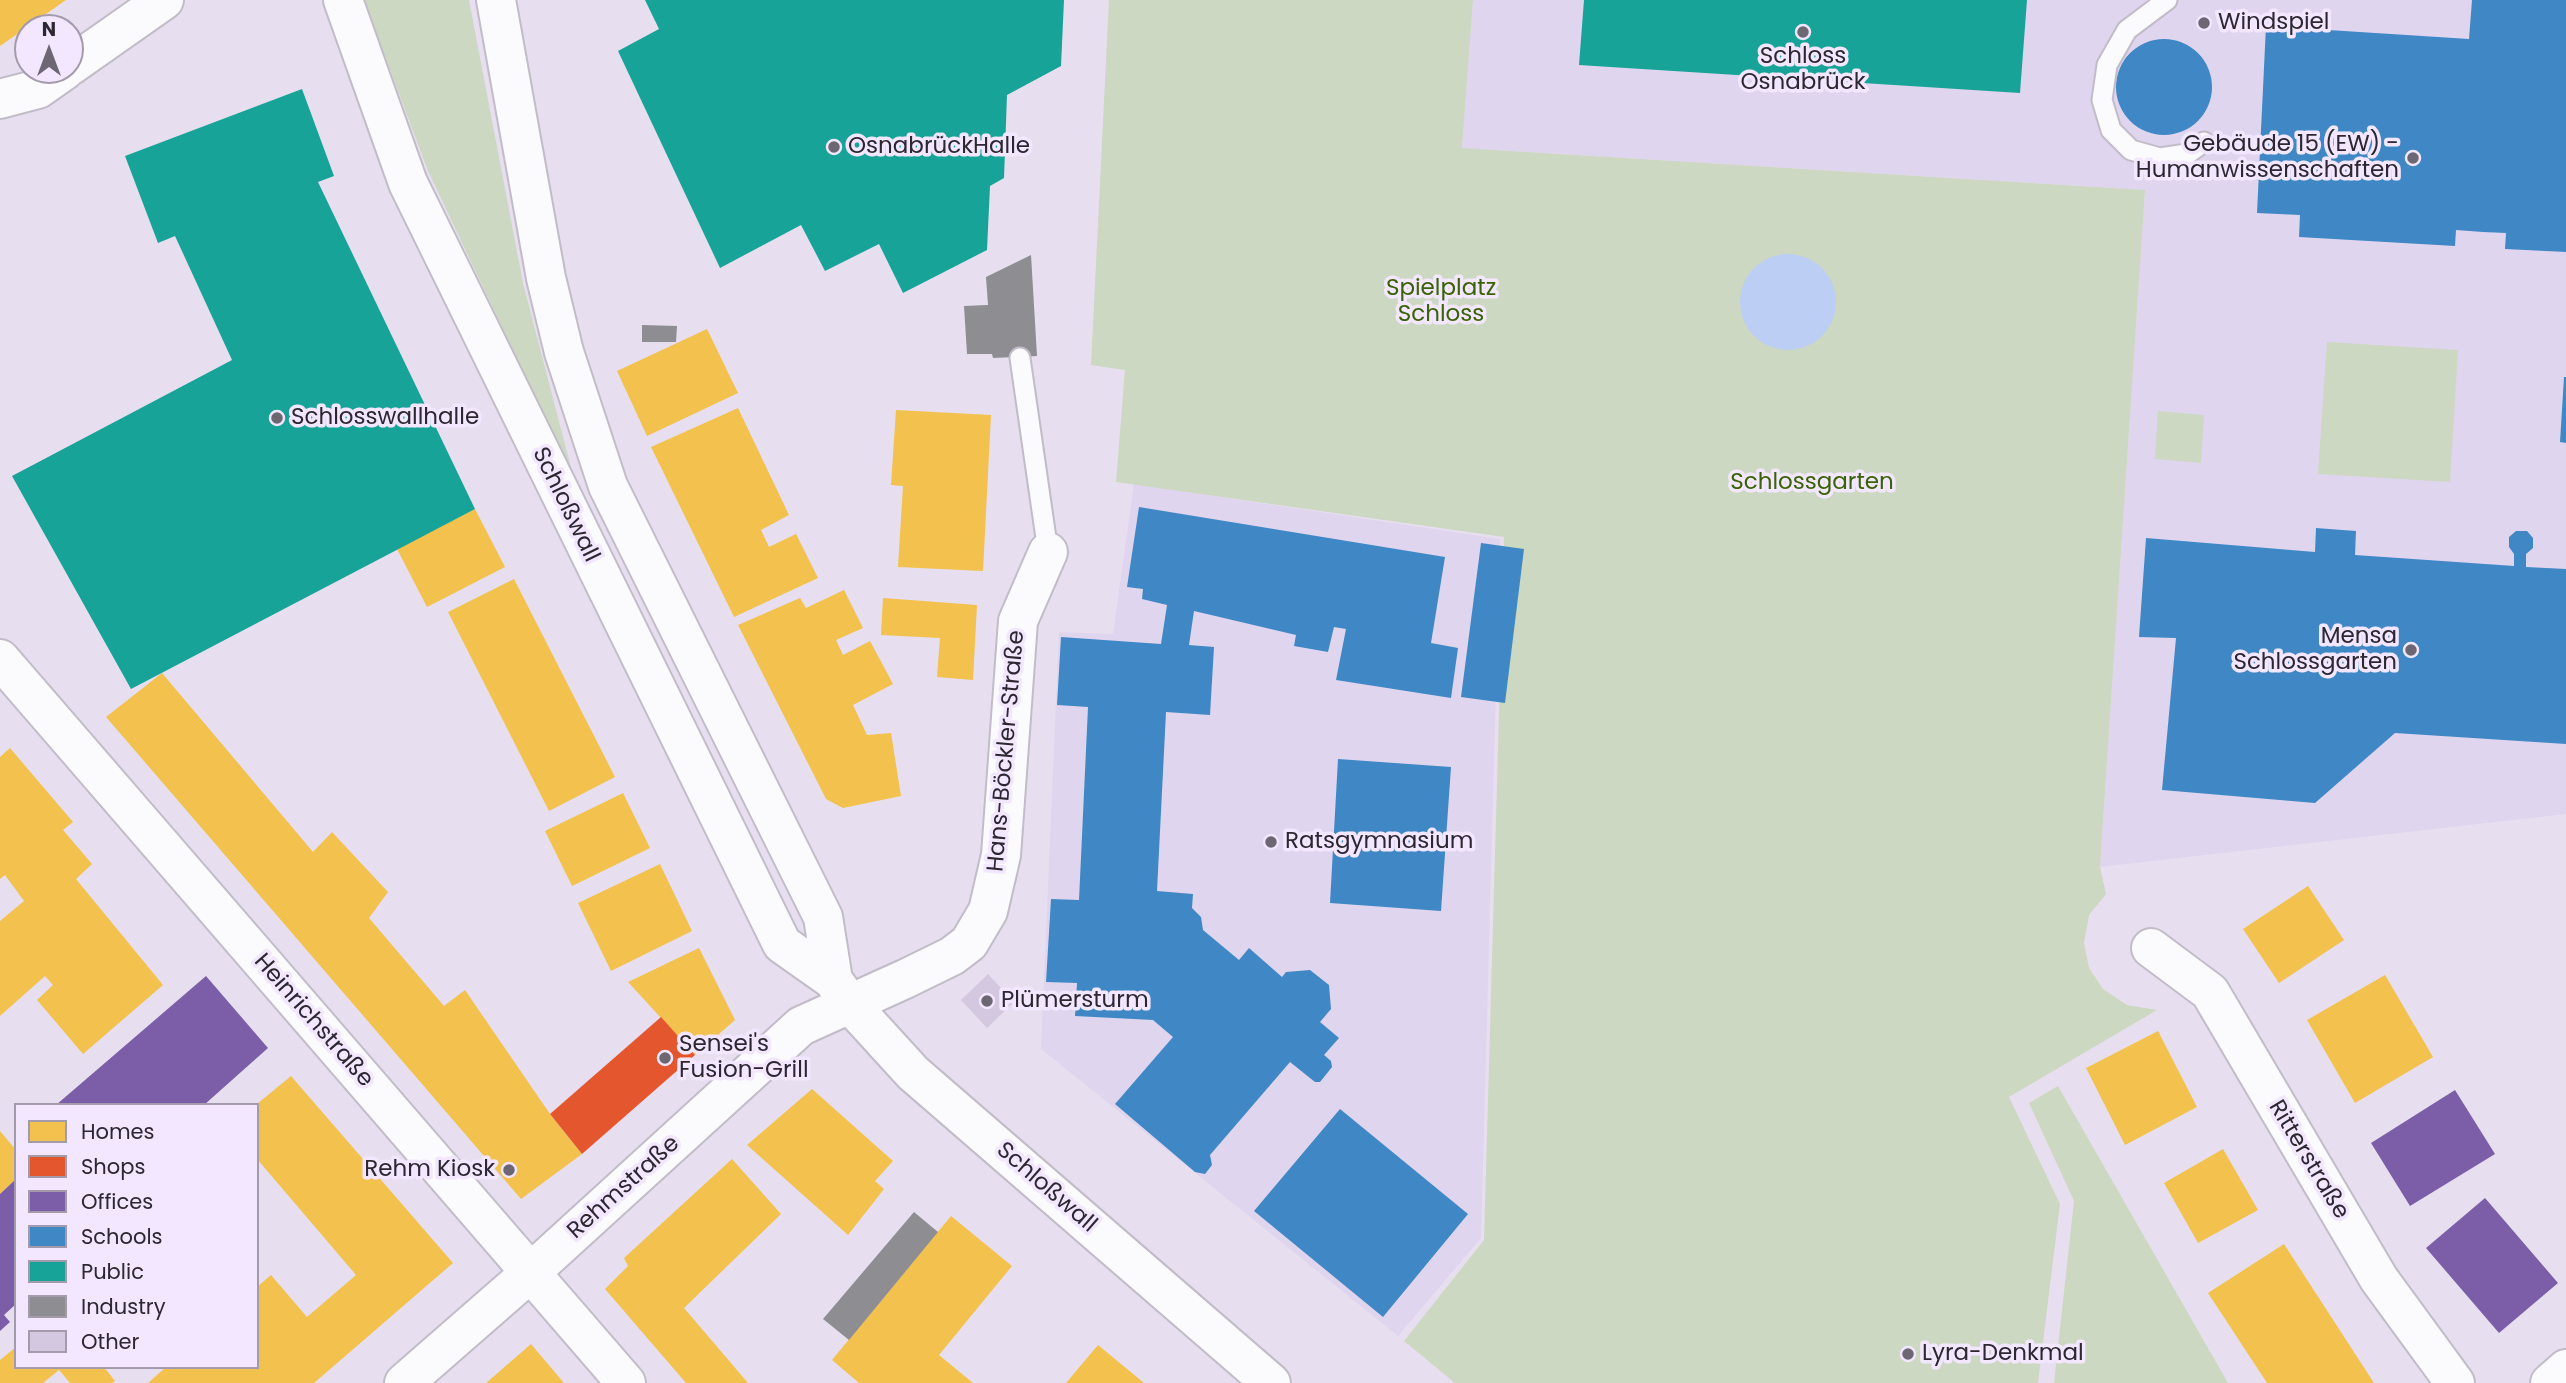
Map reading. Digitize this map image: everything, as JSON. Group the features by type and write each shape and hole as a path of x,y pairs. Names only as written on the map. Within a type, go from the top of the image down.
{"street":[{"path":"84,56 164,0"},
{"name":"Schloßwall","path":"343,0 408,183 782,944 842,992 913,1073 1271,1383"},
{"name":"Schloßwall","path":"496,0 546,278 564,352 608,486 823,917 842,992"},
{"path":"0,99 38,89 45,84"},
{"name":"Hans-Böckler-Straße","path":"842,992 952,956 969,943 988,911 1001,855 1018,621 1048,552"},
{"name":"Heinrichstraße","path":"0,659 626,1383"},
{"name":"Ritterstraße","path":"2151,948 2210,992 2379,1279 2455,1383"},
{"name":"Rehmstraße","path":"404,1383 842,992"},
{"path":"2550,1383 2566,1369"}],"lane":[{"path":"2167,0 2127,30 2107,65 2102,100 2111,130 2131,150 2161,158 2188,154 2204,142"},
{"path":"1020,358 1048,552"}],"shaded area":[{"path":"1473,0 2566,0 2566,814 2100,867 2145,190 1462,148"},
{"name":"Ratsgymnasium","path":"1134,484 1500,539 1481,1238 1398,1336 1041,1049 1059,632 1113,634"}],"green space":[{"path":"364,0 469,0 523,283 574,479 428,171"},
{"name":"Schlossgarten","path":"1109,0 1473,0 1462,148 2145,190 2100,867 2106,894 2089,915 2084,943 2089,968 2103,989 2127,1005 2157,1010 2009,1097 2060,1204 2038,1383 1455,1383 1404,1341 1484,1240 1504,537 1116,482 1125,370 1091,365"},
{"path":"2327,342 2458,350 2450,482 2318,474"},
{"path":"2158,411 2204,415 2201,463 2155,459"},
{"path":"2058,1086 2228,1383 2054,1383 2074,1201 2029,1103"}],"water":[{"path":"1788,254 1806,258 1822,268 1832,284 1836,302 1832,320 1822,336 1806,346 1788,350 1770,346 1754,336 1744,320 1740,302 1744,284 1754,268 1770,258"}],"building: Homes":[{"path":"0,0 66,0 46,14 14,14 14,36 0,46"},
{"path":"707,329 738,393 647,436 617,371"},
{"path":"738,408 789,515 761,530 769,547 796,534 818,578 734,617 651,447"},
{"path":"896,410 991,415 983,571 898,567 903,486 891,485"},
{"path":"475,509 505,567 427,607 397,549"},
{"path":"514,579 615,777 549,811 448,612"},
{"path":"844,590 863,628 836,640 843,655 870,641 893,684 853,705 867,735 891,733 901,796 843,808 826,799 738,625 800,598 806,608"},
{"path":"883,598 977,605 973,680 937,677 940,638 881,635"},
{"path":"162,673 313,852 332,832 388,892 369,918 444,1006 465,990 550,1114 582,1154 521,1199 106,717"},
{"path":"10,748 73,822 63,830 92,864 76,879 163,985 83,1054 37,1000 53,985 45,976 0,1016 0,921 24,901 5,875 0,879 0,757"},
{"path":"623,793 650,848 572,886 545,831"},
{"path":"660,864 692,931 611,971 578,903"},
{"path":"2308,886 2344,940 2279,983 2243,929"},
{"path":"699,948 735,1020 695,1055 628,982"},
{"path":"2385,975 2433,1057 2355,1103 2307,1020"},
{"path":"2158,1031 2197,1107 2125,1145 2086,1068"},
{"path":"291,1076 453,1263 314,1383 148,1383 164,1369 259,1369 259,1285 271,1275 307,1317 356,1275 259,1161 258,1103"},
{"path":"812,1089 893,1161 875,1181 884,1189 848,1235 747,1145"},
{"path":"0,1131 14,1148 14,1181 0,1194"},
{"path":"2223,1149 2258,1210 2198,1243 2164,1183"},
{"path":"732,1159 781,1214 684,1308 748,1383 686,1383 605,1289 628,1266 624,1258"},
{"path":"951,1216 1012,1266 939,1355 973,1383 859,1383 832,1360"},
{"path":"2284,1244 2374,1383 2267,1383 2208,1293"},
{"path":"531,1344 564,1383 486,1383"},
{"path":"1098,1345 1144,1383 1066,1383"},
{"path":"14,1349 14,1369 106,1369 115,1381 70,1383 59,1370 43,1383 0,1383 0,1360"}],"building: Shops":[{"path":"661,1017 695,1055 582,1154 550,1114"}],"building: Offices":[{"path":"206,976 268,1048 206,1103 58,1103"},
{"path":"2455,1090 2495,1154 2410,1206 2371,1143"},
{"path":"14,1181 14,1306 4,1315 10,1322 0,1331 0,1194"},
{"path":"2485,1198 2558,1283 2499,1333 2426,1248"}],"building: Schools":[{"name":"Gebäude 15 (EW) - Humanwissenschaften","path":"2472,0 2566,0 2566,252 2505,249 2506,233 2456,230 2455,246 2299,237 2300,215 2257,213 2266,26 2469,39"},
{"path":"2164,39 2182,43 2198,53 2208,69 2212,87 2208,105 2198,121 2182,131 2164,135 2146,131 2130,121 2120,105 2116,87 2120,69 2130,53 2146,43"},
{"path":"2566,377 2566,443 2560,442"},
{"path":"1139,507 1445,557 1431,643 1458,648 1451,698 1336,680 1346,629 1334,627 1328,652 1294,646 1296,635 1194,611 1189,645 1214,647 1210,715 1166,712 1157,891 1193,894 1192,908 1201,917 1203,930 1239,960 1249,948 1282,977 1286,972 1310,970 1329,985 1331,1009 1320,1022 1339,1038 1324,1055 1331,1061 1332,1067 1320,1082 1315,1082 1290,1062 1210,1155 1212,1165 1205,1174 1195,1172 1115,1104 1173,1037 1153,1020 1075,1016 1077,983 1046,982 1051,899 1079,900 1088,707 1057,705 1061,637 1161,644 1167,605 1142,599 1143,589 1127,587"},
{"path":"2316,528 2356,531 2355,555 2514,566 2509,537 2516,531 2527,531 2533,538 2533,548 2526,554 2526,567 2566,569 2566,744 2395,733 2315,803 2162,790 2176,638 2139,637 2146,538 2315,552"},
{"path":"1481,543 1524,549 1505,703 1461,697"},
{"path":"1338,759 1451,767 1441,911 1330,903"},
{"path":"1340,1109 1468,1214 1383,1317 1254,1211"}],"building: Public":[{"name":"OsnabrückHalle","path":"645,0 1064,0 1061,66 1007,95 1004,178 990,186 987,250 903,293 879,244 825,271 801,225 720,268 618,51 659,29"},
{"name":"Schloss Osnabrück","path":"1584,0 2027,0 2020,93 1579,65"},
{"name":"Schlosswallhalle","path":"302,89 334,176 318,182 475,509 131,689 12,476 232,360 175,236 158,243 125,156"}],"building: Industry":[{"path":"1031,255 1037,356 993,358 992,354 967,354 964,306 988,305 986,277"},
{"path":"642,325 677,326 676,342 642,342"},
{"path":"914,1212 938,1232 849,1340 823,1319"}],"building: Other":[{"name":"Plümersturm","path":"988,974 1014,1002 987,1028 961,1000"}],"place":[{"name":"Windspiel","path":"2204,23"},
{"name":"Schloss Osnabrück","path":"1803,32"},
{"name":"OsnabrückHalle","path":"834,147"},
{"name":"Gebäude 15 (EW) - Humanwissenschaften","path":"2413,158"},
{"name":"Schlosswallhalle","path":"277,418"},
{"name":"Mensa Schlossgarten","path":"2411,650"},
{"name":"Ratsgymnasium","path":"1271,842"},
{"name":"Plümersturm","path":"987,1001"},
{"name":"Sensei's Fusion-Grill","path":"665,1058"},
{"name":"Rehm Kiosk","path":"509,1170"},
{"name":"Lyra-Denkmal","path":"1908,1354"}],"park label":[{"name":"Spielplatz Schloss","path":"1441,302"}]}
